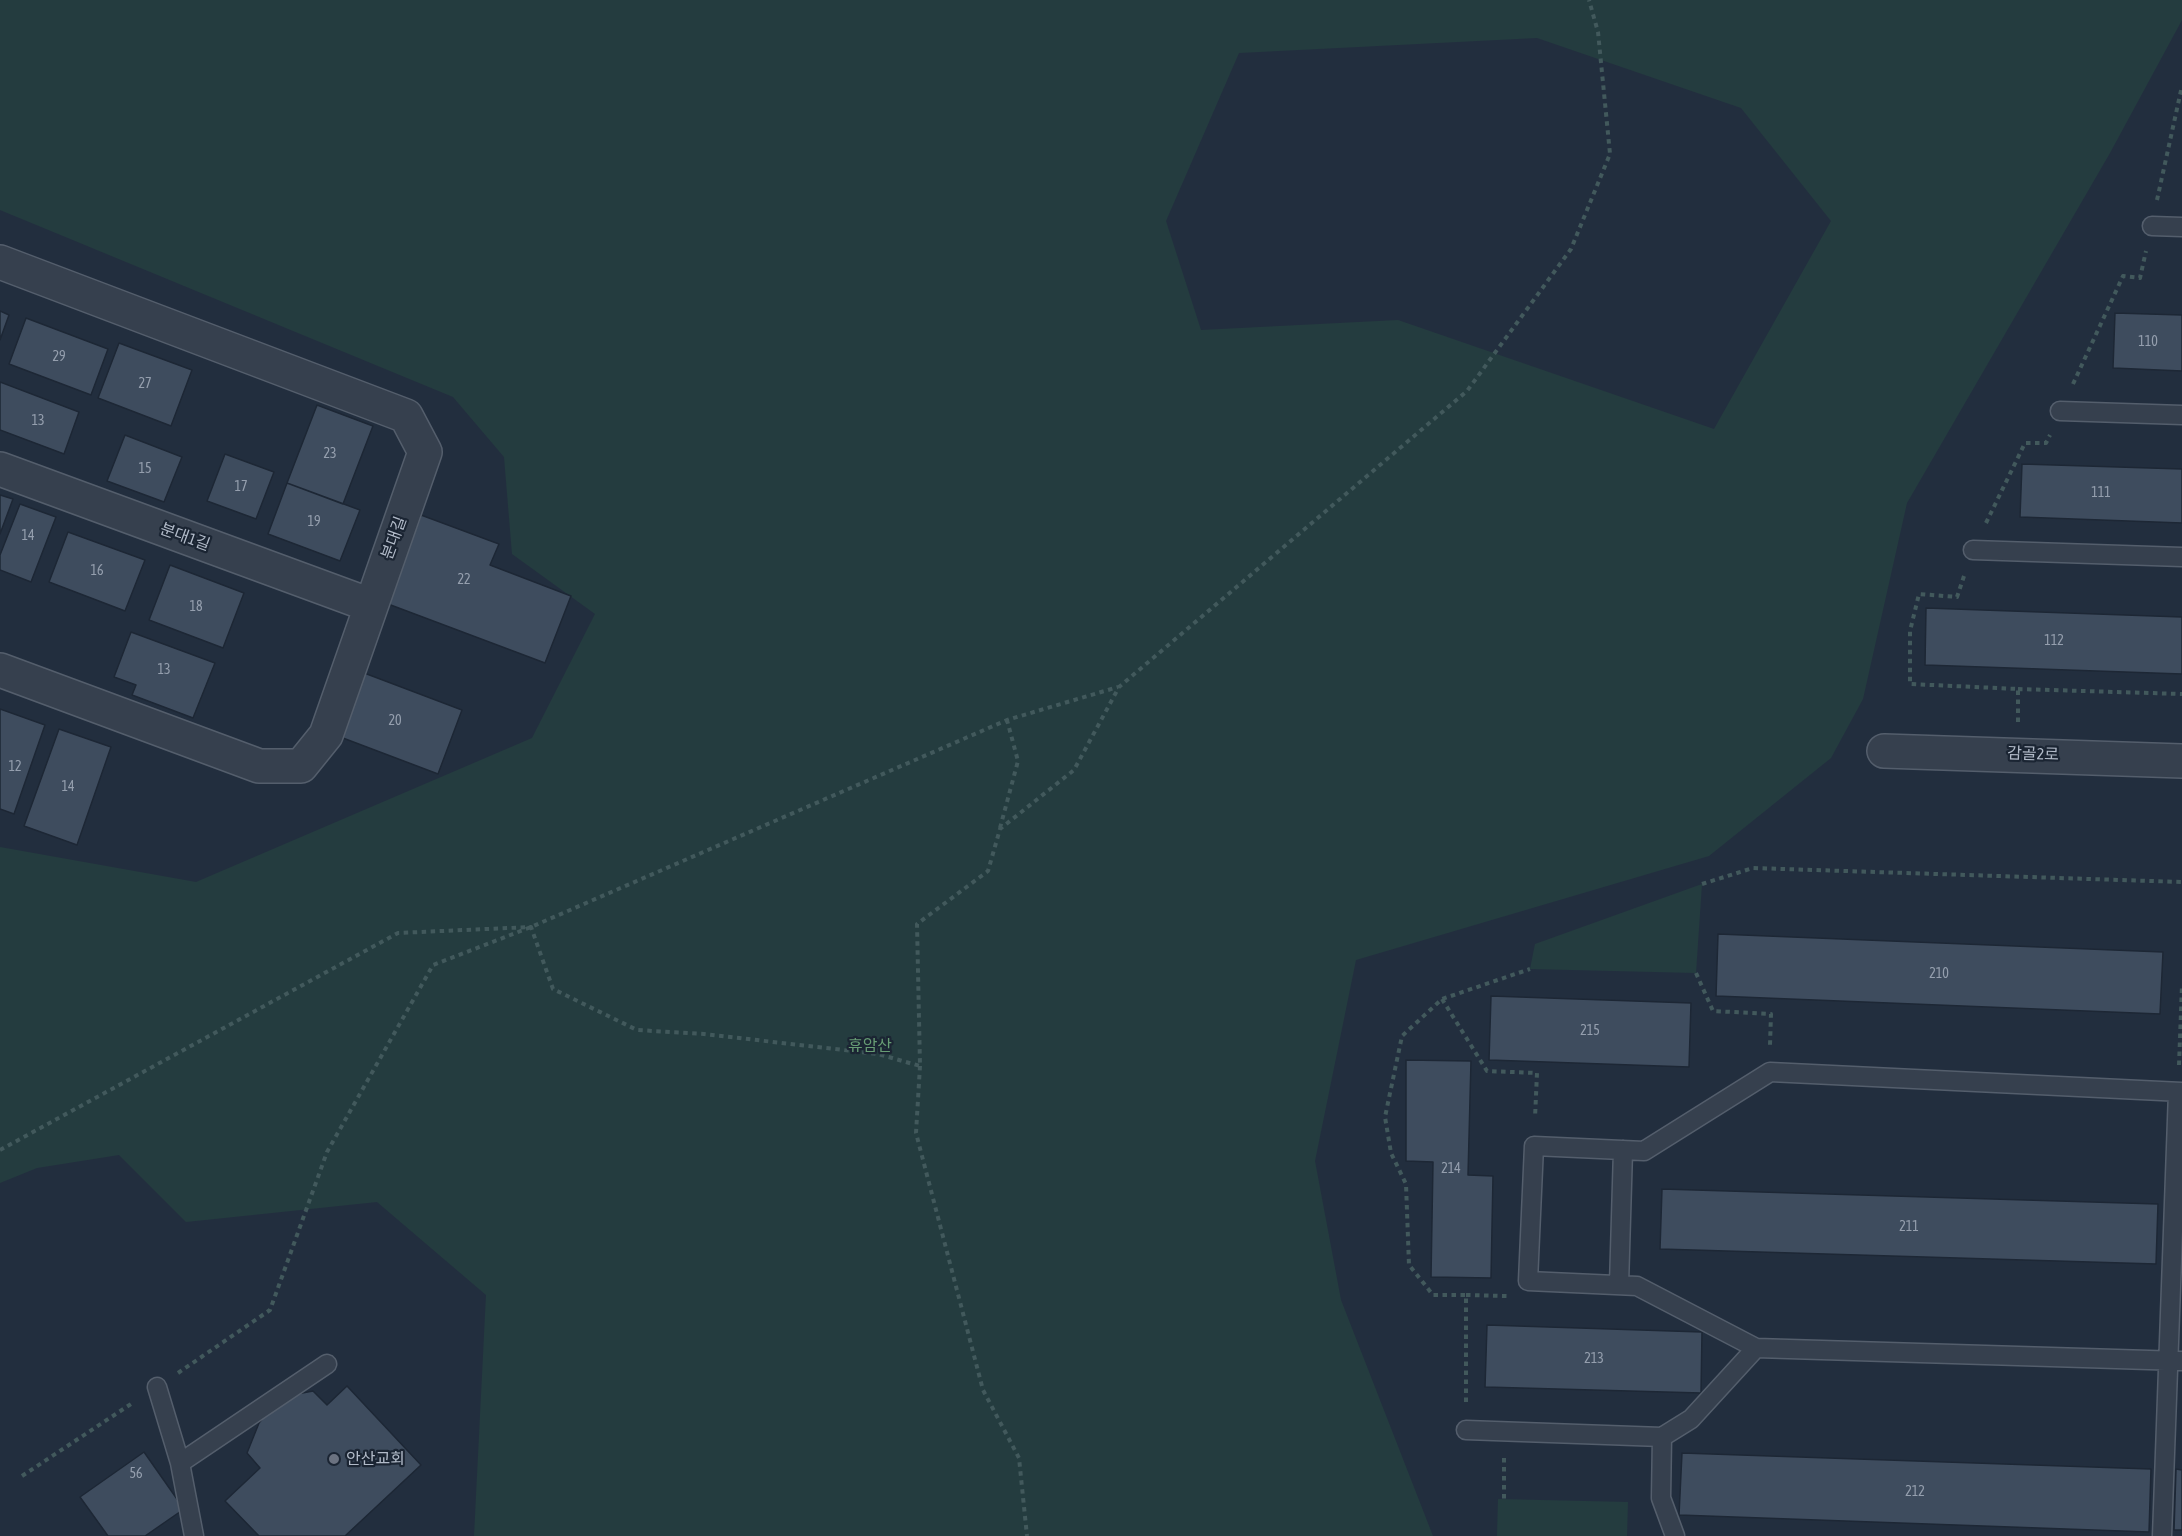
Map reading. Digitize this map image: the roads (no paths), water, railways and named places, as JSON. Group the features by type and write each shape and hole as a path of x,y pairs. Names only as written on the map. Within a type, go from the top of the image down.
{"street":[{"name":"분대길","path":"0,262 406,416 425,452 326,735 301,766 259,766 0,670"},
{"name":"분대1길","path":"0,469 370,605"},
{"name":"감골2로","path":"1884,751 2018,753 2182,760"}],"lane":[{"path":"2151,226 2182,227"},
{"path":"2060,411 2182,415"},
{"path":"1973,550 2182,557"},
{"path":"2162,1536 2174,1360 2180,1092 1770,1072 1644,1151 1534,1146 1528,1281 1637,1286 1756,1348 2174,1360"},
{"path":"1619,1285 1623,1150"},
{"path":"1466,1430 1662,1437 1691,1419 1756,1348"},
{"path":"180,1463 327,1364"},
{"path":"157,1387 180,1463 194,1536"},
{"path":"1662,1437 1661,1498 1675,1536"}],"place":[{"name":"안산교회","path":"334,1459"}],"park label":[{"name":"휴암산","path":"870,1046"}]}
